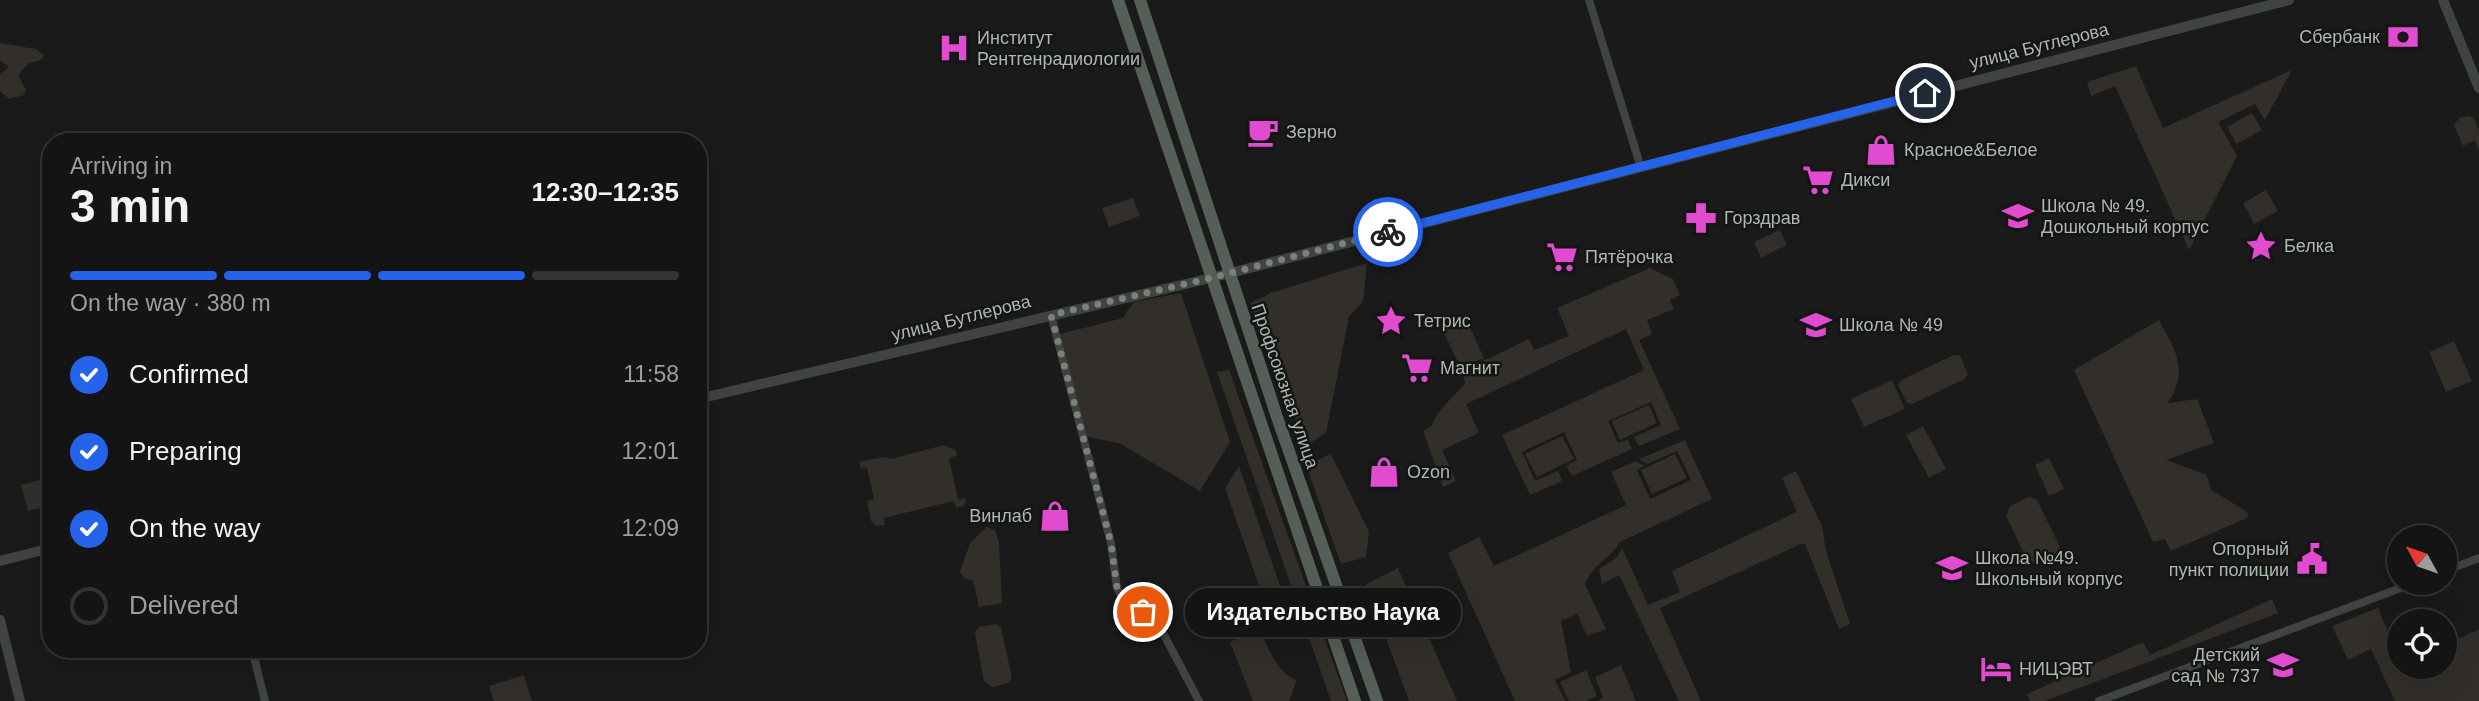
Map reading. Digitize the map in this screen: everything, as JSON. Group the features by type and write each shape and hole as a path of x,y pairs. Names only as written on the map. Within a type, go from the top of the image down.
{"main road":[{"name":"Профсоюзная улица","path":"1118,0 1354,701"},
{"name":"Профсоюзная улица","path":"1140,0 1229,273 1377,701"}],"street":[{"path":"1589,0 1641,168"},
{"name":"улица Бутлерова","path":"707,397 1211,278 2289,0"},
{"path":"2443,0 2479,88"},
{"path":"1051,315 1111,543 1117,588 1121,596 1164,633 1199,701"},
{"path":"0,561 42,550"},
{"path":"2457,566 2479,558"},
{"path":"2099,701 2387,593"},
{"path":"0,620 20,701"},
{"path":"254,658 265,701"}],"shaded area":[{"path":"0,43 36,49 44,55 41,60 29,63 18,75 26,90 24,95 9,99 0,91 0,74 9,67 0,61"},
{"path":"2136,66 2163,128 2292,70 2265,120 2255,104 2218,122 2237,156 2189,250 2115,86 2091,96 2087,82"},
{"path":"2252,113 2262,130 2236,144 2227,127"},
{"path":"2473,117 2479,130 2479,150 2475,140 2463,146 2454,125 2459,118"},
{"path":"2266,190 2278,211 2254,224 2243,203"},
{"path":"1133,198 1140,216 1109,227 1102,208"},
{"path":"1780,230 1787,245 1761,258 1754,242"},
{"path":"1367,263 1363,302 1349,316 1326,433 1300,449 1296,420 1250,303 1271,293"},
{"path":"1650,268 1673,279 1680,295 1670,300 1674,309 1647,320 1652,334 1639,340 1680,429 1639,446 1634,437 1661,425 1651,402 1608,421 1618,443 1628,440 1632,449 1572,476 1566,466 1577,460 1564,432 1522,452 1535,481 1558,471 1562,481 1530,495 1502,435 1644,370 1626,329 1466,404 1479,433 1442,450 1456,481 1443,487 1423,431 1431,427 1441,409 1465,383 1462,371 1529,339 1534,350 1569,336 1557,308"},
{"path":"1181,293 1230,442 1200,491 1121,444 1085,436 1060,334 1123,318 1134,302"},
{"path":"2159,320 2175,351 2179,370 2178,380 2168,403 2197,399 2214,443 2166,460 2207,475 2211,490 2246,511 2249,517 2171,551 2165,539 2153,542 2074,370"},
{"path":"1467,321 1484,358 1461,368 1443,331"},
{"path":"2454,341 2472,381 2446,392 2429,352"},
{"path":"1954,355 1960,356 1968,374 1965,379 1912,404 1907,403 1898,385 1901,380"},
{"path":"1229,370 1347,701 1331,701 1217,372"},
{"path":"1892,380 1905,409 1864,427 1851,399"},
{"path":"1649,405 1657,423 1620,440 1612,421"},
{"path":"1923,426 1946,469 1929,478 1906,435"},
{"path":"1562,436 1574,459 1537,477 1525,454"},
{"path":"1685,440 1712,499 1620,542 1593,571 1585,584 1606,629 1587,636 1577,614 1561,621 1571,672 1555,680 1565,701 1515,701 1448,553 1479,537 1494,566 1626,505 1611,472 1636,461 1644,466 1637,470 1650,499 1691,480 1677,451 1647,464 1639,459"},
{"path":"944,445 956,450 957,456 949,458 958,500 966,498 964,506 956,508 954,501 884,518 885,525 876,526 871,521 867,501 874,499 867,468 861,469 859,462 883,457 891,459"},
{"path":"1331,454 1369,532 1366,557 1341,564 1306,465"},
{"path":"1675,454 1687,478 1652,494 1641,470"},
{"path":"2049,458 2064,489 2049,496 2035,465"},
{"path":"1239,466 1281,589 1265,603 1225,488"},
{"path":"1796,471 1822,526 1826,551 1850,624 1839,629 1805,544 1801,544 1660,608 1701,701 1679,701 1619,575 1602,584 1599,569 1616,558 1622,548 1648,605 1680,592 1672,571 1797,512 1782,478"},
{"path":"42,479 42,507 28,511 21,485"},
{"path":"2029,497 2037,500 2060,547 2058,554 2037,565 2027,560 2006,516 2010,506"},
{"path":"987,527 995,530 999,542 1002,603 979,607 973,580 965,579 960,572 970,543"},
{"path":"1398,568 1457,701 1409,701 1366,584"},
{"path":"2272,599 2278,613 2045,701 2030,701 2027,694 2143,642 2150,655"},
{"path":"2378,608 2387,630 2387,679 2457,679 2457,639 2479,629 2479,701 2395,701 2371,649 2348,660 2332,626"},
{"path":"996,624 1001,627 1012,678 1008,683 992,687 984,681 975,633 979,627"},
{"path":"1259,628 1278,665 1297,680 1289,701 1253,701 1230,642"},
{"path":"1621,665 1636,701 1598,701 1603,697 1595,677"},
{"path":"1586,670 1597,696 1586,701 1569,701 1560,682"},
{"path":"524,675 532,701 494,701 489,686"}],"way so far":[{"path":"1143,612 1121,596 1117,588 1111,543 1082,442 1051,315 1211,278 1388,232"}],"place":[{"name":"Сбербанк","path":"2403,37"},
{"name":"Институт Рентгенрадиологии","path":"954,48"},
{"name":"Зерно","path":"1263,132"},
{"name":"Красное&Белое","path":"1881,150"},
{"name":"Дикси","path":"1818,180"},
{"name":"Школа № 49. Дошкольный корпус","path":"2018,216"},
{"name":"Горздрав","path":"1701,218"},
{"name":"Белка","path":"2261,246"},
{"name":"Пятёрочка","path":"1562,257"},
{"name":"Тетрис","path":"1391,321"},
{"name":"Школа № 49","path":"1816,325"},
{"name":"Магнит","path":"1417,368"},
{"name":"Ozon","path":"1384,472"},
{"name":"Винлаб","path":"1055,516"},
{"name":"Опорный пункт полиции","path":"2312,559"},
{"name":"Школа №49. Школьный корпус","path":"1952,568"},
{"name":"Издательство Наука","path":"1143,612"},
{"name":"Детский сад № 737","path":"2283,665"},
{"name":"НИЦЭВТ","path":"1996,669"}],"route":[{"path":"1388,232 1925,93"}]}
